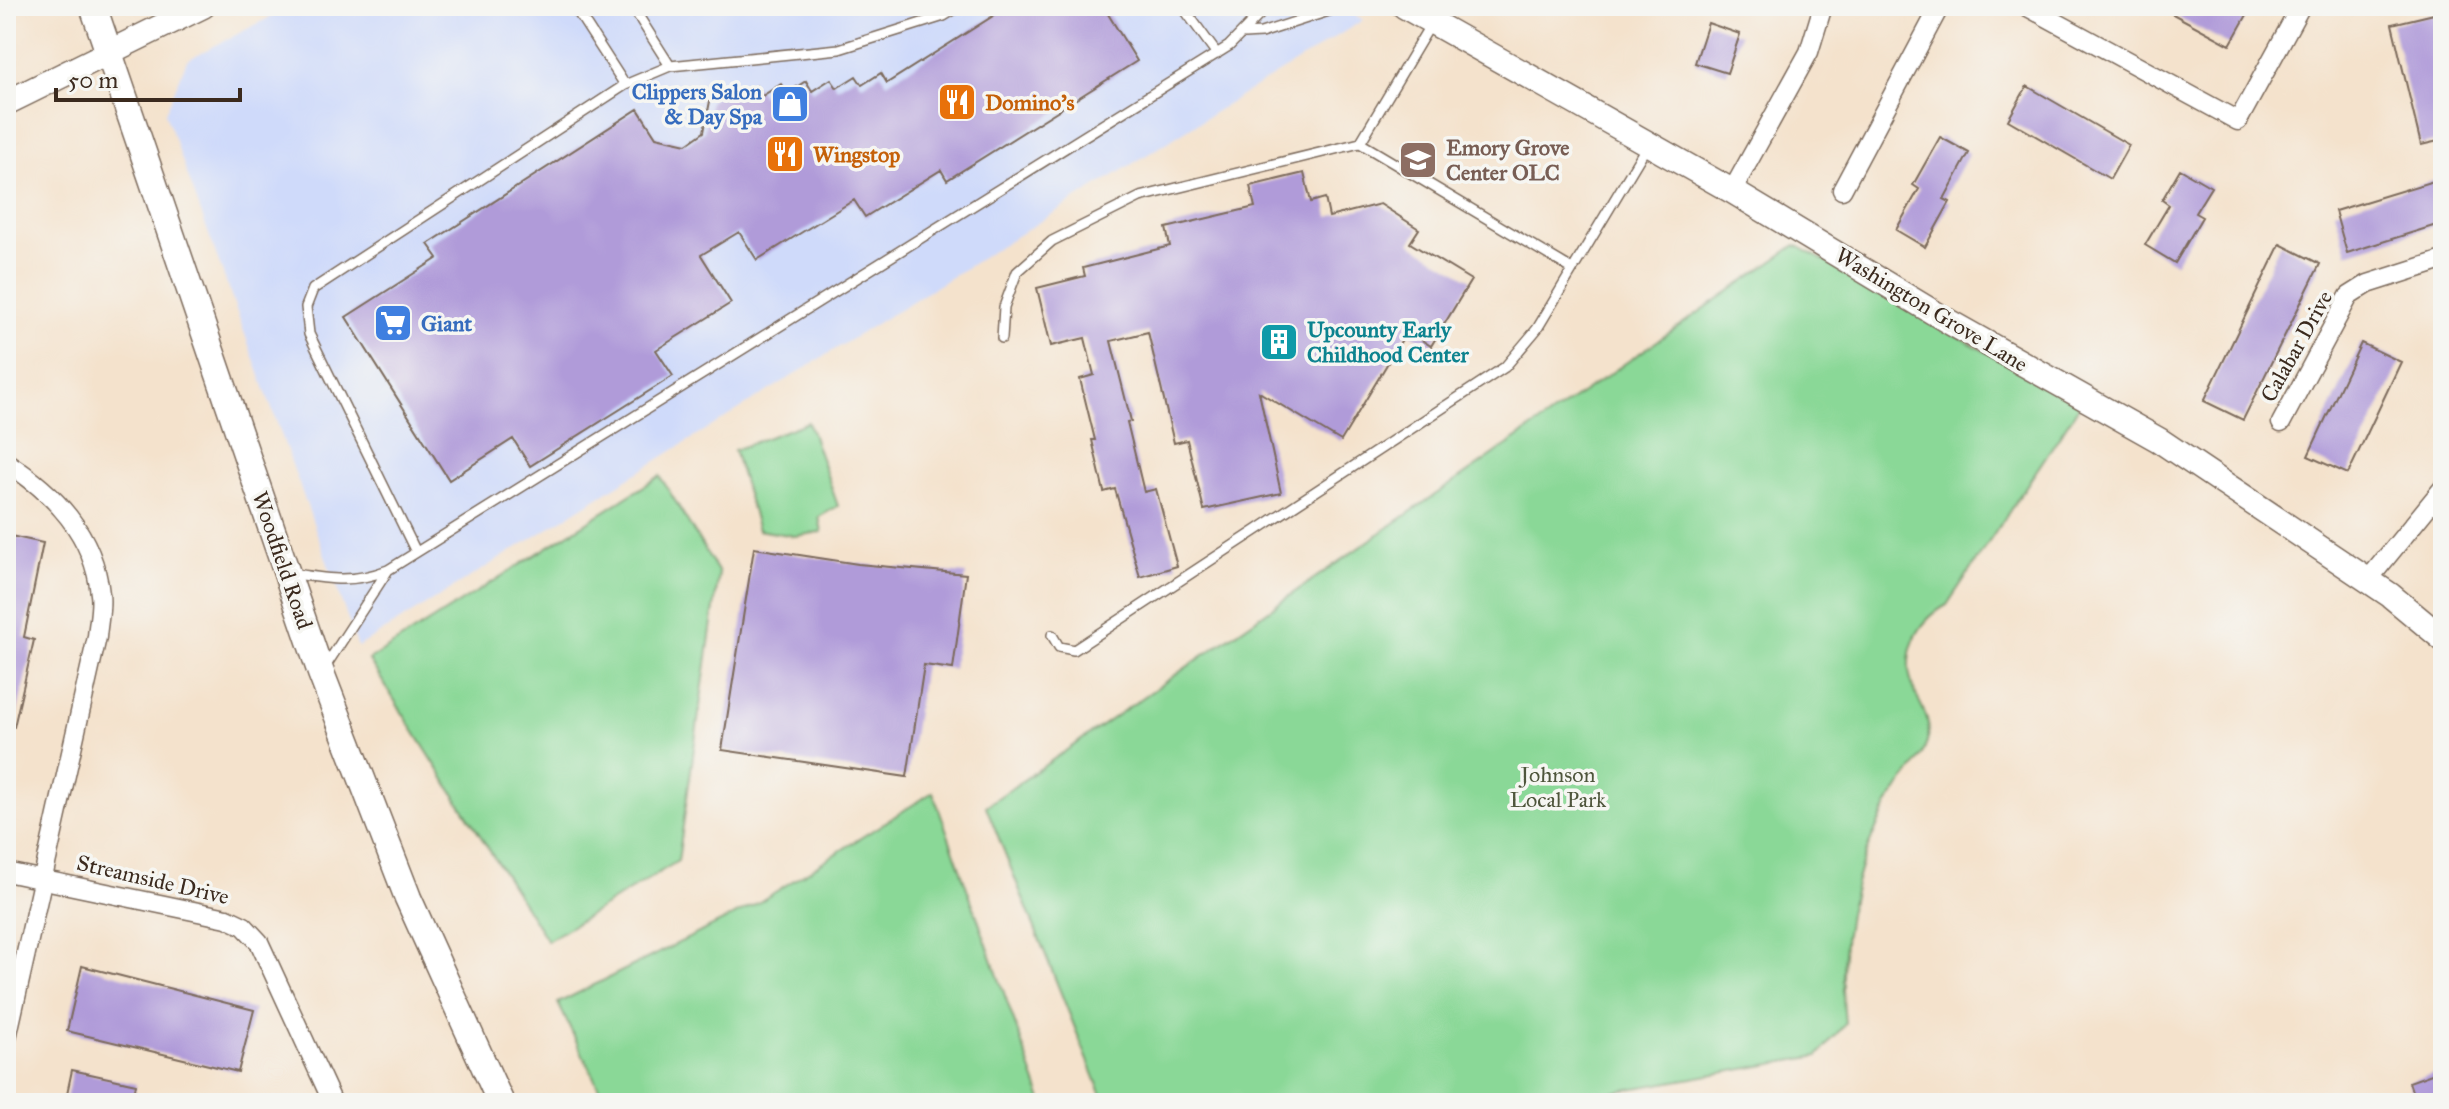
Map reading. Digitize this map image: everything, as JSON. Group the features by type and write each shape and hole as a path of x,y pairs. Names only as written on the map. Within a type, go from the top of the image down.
{"main road":[{"name":"Woodfield Road","path":"93,6 321,673 408,898 501,1103"}],"street":[{"path":"6,103 203,6"},
{"name":"Washington Grove Lane","path":"1404,6 1732,191 1951,323 2159,440 2368,580 2443,639"},
{"path":"1732,191 1809,52 1823,6"},
{"path":"1842,190 1940,6"},
{"path":"2026,6 2238,121 2301,6"},
{"name":"Calabar Drive","path":"2281,423 2349,296 2368,284 2443,260"},
{"path":"6,462 49,493 73,520 92,555 101,595 97,637 43,879"},
{"path":"2368,580 2443,488"},
{"name":"Streamside Drive","path":"6,872 227,918 244,926 259,942 333,1103"},
{"name":"Streamside Drive","path":"6,1042 43,879"}],"lane":[{"path":"574,6 625,85"},
{"path":"632,6 670,66"},
{"path":"416,552 309,334 306,307 313,289 625,85 670,66 839,49 944,16 960,6"},
{"path":"1182,6 1217,54"},
{"path":"287,573 341,581 367,578 388,570 1217,54 1244,34 1268,6"},
{"path":"1244,34 1261,33 1344,6"},
{"path":"1360,143 1432,22"},
{"path":"1002,338 1004,307 1017,272 1052,241 1140,197 1360,143 1572,269"},
{"path":"1052,635 1059,647 1074,650 1505,367 1537,329 1648,144"},
{"path":"321,673 388,570"}],"shaded area":[{"path":"292,6 1341,6 1363,20 358,647 165,113 187,60"}],"green space":[{"name":"Johnson Local Park","path":"1796,245 2080,405 1947,605 1927,620 1914,640 1910,675 1927,718 1928,738 1916,765 1887,806 1864,858 1856,885 1845,939 1845,1024 1818,1056 1550,1103 1105,1103 986,806"},
{"path":"808,422 838,506 819,517 822,532 795,536 758,530 734,450"},
{"path":"660,476 719,573 678,861 547,941 369,660"},
{"path":"933,792 1043,1103 606,1103 558,1003 753,906"}],"building":[{"path":"1009,6 1103,6 1137,61 947,180 941,170 865,217 854,200 757,260 739,232 701,255 731,303 656,350 673,376 530,466 513,439 449,480 346,317 438,258 428,244 638,109 656,137 687,144 704,132 710,101 731,88 737,98 756,86 762,96 781,84 787,93 806,81 812,91 831,79 837,88 856,76 862,85 881,73 887,83"},
{"path":"2158,6 2252,6 2230,45"},
{"path":"2434,14 2443,49 2443,140 2421,145 2392,24"},
{"path":"1708,23 1740,34 1727,73 1695,63"},
{"path":"2027,86 2129,145 2110,179 2008,120"},
{"path":"1940,137 1969,153 1944,199 1950,202 1925,247 1896,230 1919,189 1913,185"},
{"path":"2180,169 2211,187 2195,213 2202,217 2175,263 2145,245 2169,205 2162,200"},
{"name":"Upcounty Early Childhood Center","path":"1304,173 1311,202 1325,198 1329,217 1380,204 1419,229 1410,243 1471,280 1431,346 1407,331 1341,441 1259,392 1281,493 1204,510 1187,440 1174,443 1148,332 1111,341 1131,421 1127,422 1144,492 1156,489 1177,566 1140,577 1115,489 1104,492 1092,440 1095,440 1080,379 1094,375 1085,338 1051,346 1037,288 1085,276 1083,268 1170,246 1166,228 1255,207 1250,186"},
{"path":"2443,178 2443,223 2347,253 2335,211"},
{"path":"2280,244 2320,264 2243,420 2204,401"},
{"path":"2361,343 2401,362 2348,474 2308,456"},
{"path":"6,535 43,543 24,637 34,640 14,727 6,726"},
{"path":"754,548 858,564 966,574 953,669 924,665 907,777 722,750"},
{"path":"82,966 254,1010 238,1072 67,1031"},
{"path":"72,1070 136,1084 132,1103 65,1103"},
{"path":"2443,1070 2443,1103 2416,1103 2409,1082"}],"place":[{"name":"Domino's","path":"957,102"},
{"name":"Clippers Salon & Day Spa","path":"790,104"},
{"name":"Wingstop","path":"785,154"},
{"name":"Emory Grove Center OLC","path":"1418,160"},
{"name":"Giant","path":"393,323"},
{"name":"Upcounty Early Childhood Center","path":"1279,342"}]}
